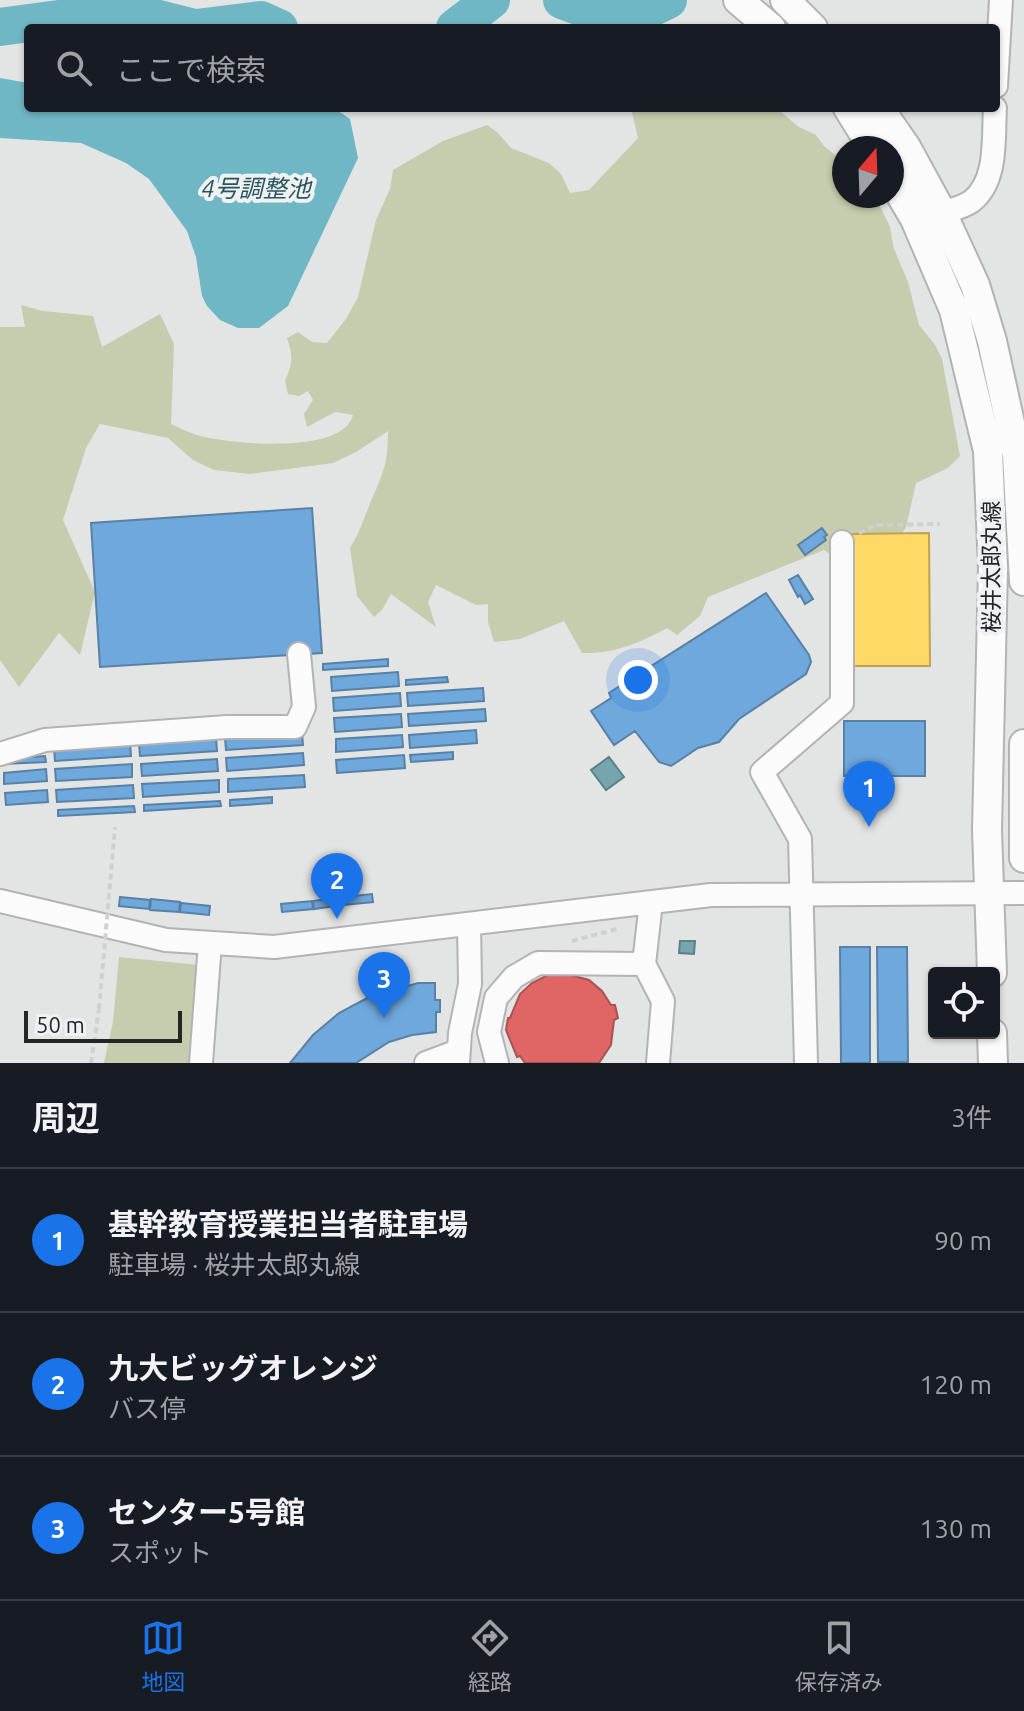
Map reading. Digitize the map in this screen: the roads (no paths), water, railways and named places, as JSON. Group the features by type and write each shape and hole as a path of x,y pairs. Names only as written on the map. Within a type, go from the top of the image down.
{"main road":[{"path":"850,112 866,136"},
{"name":"桜井太郎丸線","path":"882,112 906,147 942,213 975,285 992,341 1017,455 1024,581"},
{"name":"桜井太郎丸線","path":"904,200 954,310 988,451 993,568 987,830 992,967"},
{"path":"1024,744 1024,858"},
{"path":"992,1039 993,1063"}],"street":[{"path":"1000,24 1001,0"},
{"path":"942,213 970,202 985,187 991,161 995,112"},
{"path":"806,1063 800,839 762,772 842,703 842,542"},
{"path":"0,754 45,740 227,727 295,727 304,707 299,654"},
{"path":"0,901 166,940 274,947 711,895 1024,893"},
{"path":"651,902 644,964 663,1001 658,1063"},
{"path":"426,1063 458,1057 470,984 469,924"},
{"path":"201,1063 210,943"},
{"path":"497,1063 489,1032 496,998 514,977 538,963 644,964"}],"water":[{"name":"4号調整池","path":"0,78 24,82 24,112 340,112 350,119 358,158 288,306 259,328 238,328 220,320 207,306 187,231 149,179 126,163 81,143 0,138"}],"waterway":[{"path":"460,24 491,0"},
{"path":"562,0 631,18 668,0"},
{"path":"610,0 631,18"},
{"path":"0,27 131,12 178,24"},
{"path":"228,24 261,20 270,24"}],"place":[{"name":"基幹教育授業担当者駐車場","path":"869,827"},
{"name":"九大ビッグオレンジ","path":"337,919"},
{"name":"センター5号館","path":"384,1018"}]}
